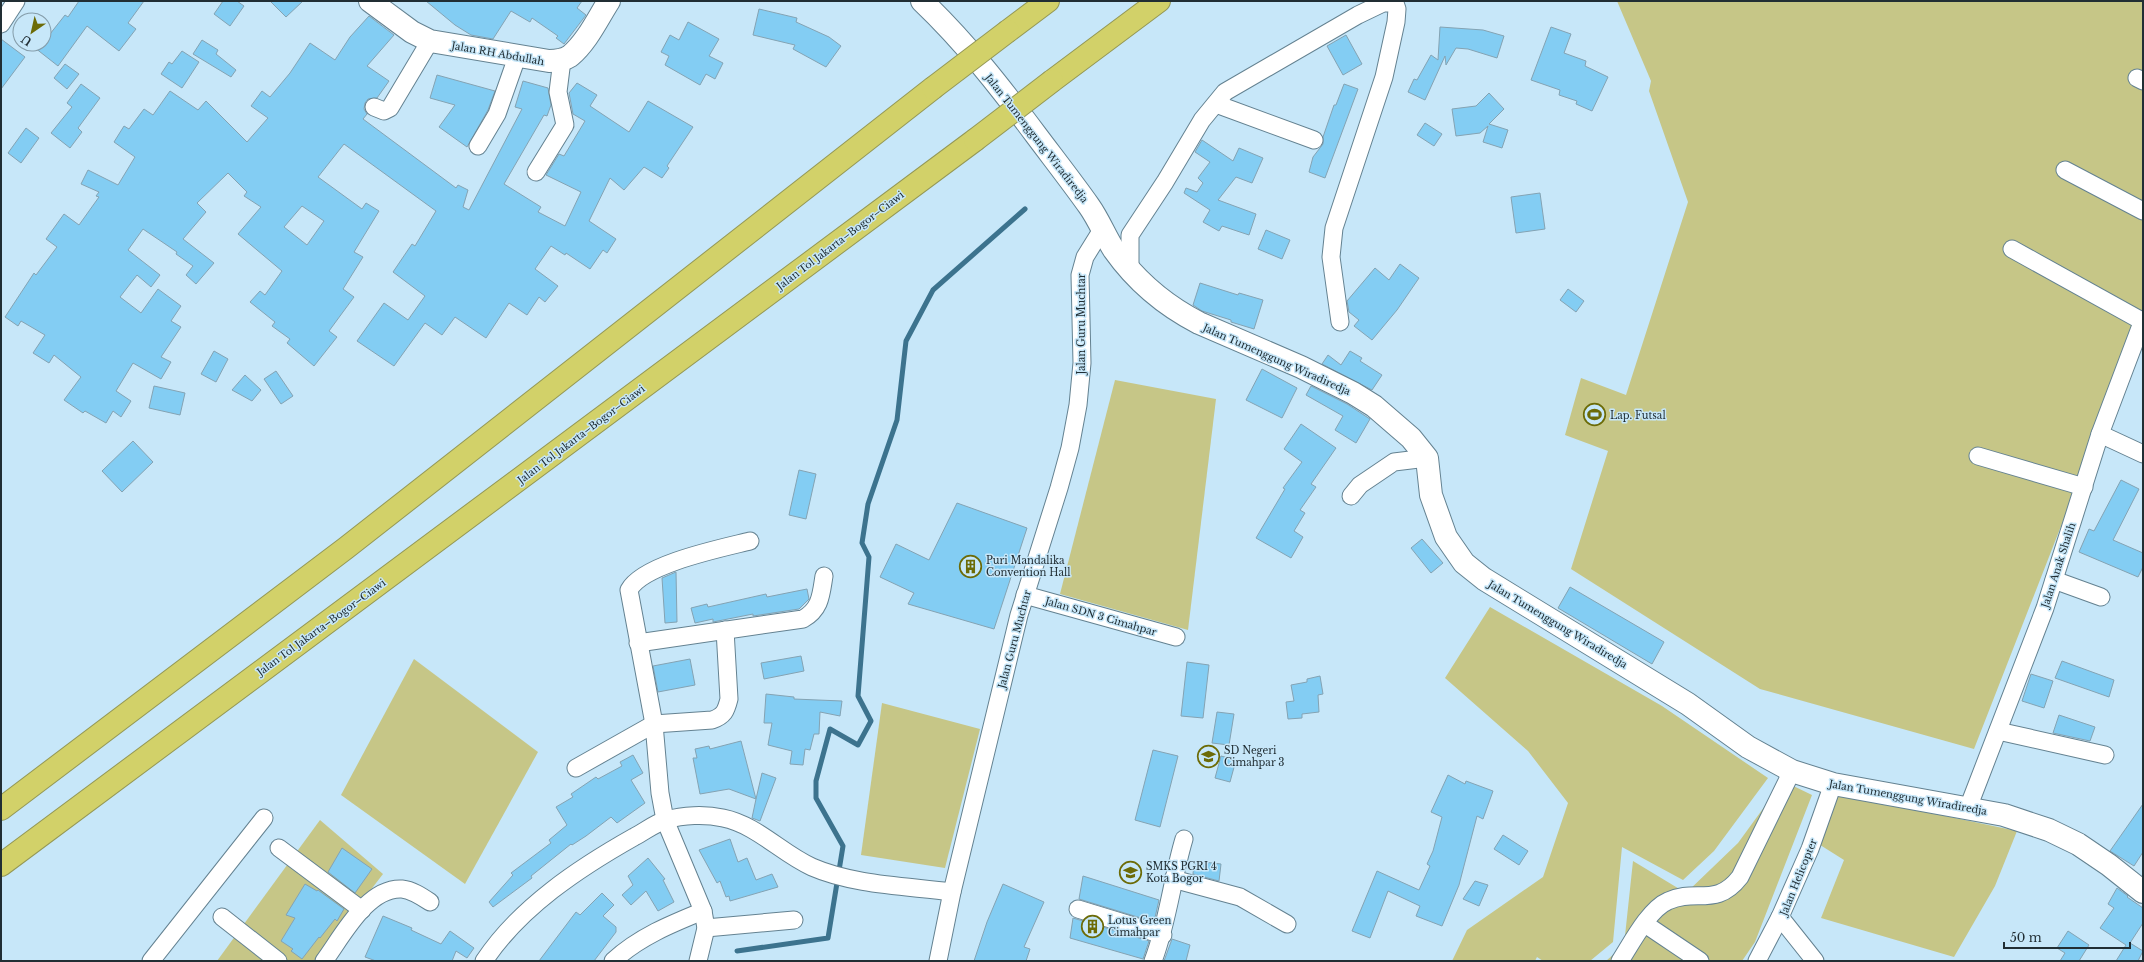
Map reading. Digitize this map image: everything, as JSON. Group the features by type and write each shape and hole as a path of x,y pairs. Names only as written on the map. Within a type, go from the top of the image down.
{"highway":[{"path":"1,809 346,548 933,88 1048,1"},
{"name":"Jalan Tol Jakarta–Bogor–Ciawi","path":"1,865 975,140 1158,2"}],"street":[{"path":"1,24 16,1"},
{"name":"Jalan RH Abdullah","path":"370,1 412,32 430,41 549,62 562,60"},
{"path":"536,172 565,125 558,92 562,60 570,56 581,43 609,1"},
{"name":"Jalan Tumenggung Wiradiredja","path":"922,1 959,38 1022,116 1090,206 1114,250 1130,270 1152,292 1184,316 1353,393 1374,406 1412,438 1427,458 1431,495 1446,537 1464,563 1484,579 1529,608 1657,684 1748,747 1792,771 1833,784 2004,815 2049,830 2072,841 2109,866 2143,892"},
{"path":"1130,270 1130,235 1165,182 1202,120 1225,92 1358,15 1383,3 1395,2 1397,9 1396,22 1384,77 1334,228 1331,257 1340,322"},
{"path":"374,107 384,111 390,108 430,41"},
{"path":"478,146 497,114 517,57"},
{"path":"1216,104 1314,140"},
{"path":"2065,170 2143,211"},
{"name":"Jalan Guru Muchtar","path":"938,961 952,892 994,715 1025,595 1070,448 1078,405 1082,363 1080,275 1085,257 1102,228"},
{"path":"2012,249 2143,320"},
{"name":"Jalan Anak Shalih","path":"1968,808 2054,580 2100,434 2143,320"},
{"path":"2100,434 2143,454"},
{"path":"1978,456 2084,487"},
{"path":"1351,496 1360,486 1394,462 1427,458"},
{"path":"698,961 706,928 703,911 665,820 660,793 654,724 629,590 632,584 640,578 690,556 750,541"},
{"path":"638,643 804,619 813,614 819,605 824,576"},
{"path":"2054,580 2101,597"},
{"name":"Jalan SDN 3 Cimahpar","path":"1025,595 1176,637"},
{"path":"576,768 654,724 712,720 721,717 726,710 729,700 724,630"},
{"path":"1998,731 2105,755"},
{"path":"1620,961 1654,912 1667,901 1685,897 1715,896 1733,887 1740,877 1792,771"},
{"name":"Jalan Helicopter","path":"1815,961 1780,918 1810,849 1833,784"},
{"path":"484,961 506,932 551,892 616,847 665,820 698,816 736,821 750,828 812,867 852,879 952,892"},
{"path":"151,961 264,818"},
{"path":"1153,961 1163,935 1173,880 1184,839"},
{"path":"279,848 362,910"},
{"path":"1173,880 1240,898 1288,924"},
{"path":"324,961 362,910 375,897 388,890 403,889 415,893 430,902"},
{"path":"1078,909 1163,935"},
{"path":"613,961 627,948 645,938 703,911"},
{"path":"222,917 278,961"},
{"path":"1757,961 1780,918"},
{"path":"706,928 794,920"},
{"path":"1646,924 1700,961"}],"green space":[{"path":"1617,1 2143,1 2143,316 1974,749 1760,689 1571,569 1608,451 1565,435 1581,378 1626,395 1688,202 1649,91 1651,81"},
{"path":"1115,380 1216,399 1188,630 1060,594"},
{"path":"1490,607 1662,706 1768,778 1714,851 1683,880 1622,847 1613,942 1590,961 1543,961 1537,957 1535,961 1452,961 1467,930 1543,877 1568,803 1528,751 1445,678"},
{"path":"414,659 538,752 465,884 341,795"},
{"path":"882,703 980,729 945,868 861,855"},
{"path":"1783,781 1812,795 1755,942 1742,961 1606,961 1624,945 1633,861 1686,893 1738,843"},
{"path":"1836,793 2017,831 1995,886 1954,957 1821,918 1844,860 1817,843"},
{"path":"320,820 383,874 316,961 217,961"}],"building":[{"path":"79,1 144,1 128,23 136,29 119,51 87,26 58,66 40,52 52,52 52,31 65,15 68,17"},
{"path":"223,1 237,1 244,6 230,26 214,14"},
{"path":"270,1 303,1 286,17"},
{"path":"426,1 582,1 577,8 586,15 564,44 556,38 558,36 532,18 530,22 511,11 493,39 471,35 455,25"},
{"path":"759,9 797,18 796,22 829,37 841,46 826,67 793,49 795,45 753,35"},
{"path":"369,16 394,35 367,66 389,81 377,98 368,99 365,103 364,109 367,114 363,119 456,188 458,185 468,190 463,207 469,210 522,109 515,107 523,81 548,88 551,105 547,116 544,115 504,184 541,207 538,212 565,226 581,192 546,175 559,154 564,156 585,121 573,114 569,93 577,83 597,95 590,106 629,132 648,101 693,127 667,166 669,168 662,178 644,167 624,190 610,178 589,221 616,239 607,253 603,250 590,269 566,253 565,255 551,246 535,269 558,286 545,302 539,297 527,315 509,303 486,338 455,317 442,335 425,323 394,366 357,341 384,303 408,320 425,296 393,272 412,244 415,246 436,211 344,144 318,177 362,209 366,203 379,211 354,252 363,257 343,289 354,297 329,331 337,337 314,366 287,343 290,339 272,326 275,322 250,302 260,291 265,295 282,271 238,234 261,207 244,196 247,192 228,173 197,203 206,212 183,239 214,263 196,284 186,275 193,266 176,254 177,252 143,229 128,250 160,275 151,287 137,275 120,297 141,313 158,289 181,306 171,321 181,327 161,357 171,362 161,379 133,363 116,391 131,401 121,417 113,411 106,423 85,411 83,413 64,400 81,377 54,355 49,363 33,353 45,335 21,321 18,326 5,317 34,273 36,275 57,247 46,239 64,214 79,225 99,197 96,196 99,192 81,184 88,170 118,185 135,157 114,142 124,126 129,129 144,109 153,115 170,91 198,110 206,101 247,142 268,118 251,106 262,91 270,97 290,73 310,43 335,60 350,37","holes":["302,206 324,221 307,245 284,227"]},
{"path":"688,22 719,39 709,56 723,63 715,79 706,74 700,85 665,65 669,56 661,52 670,35 679,40"},
{"path":"1440,27 1483,30 1504,36 1497,58 1468,49 1456,48 1446,65 1445,56 1425,100 1408,92 1414,79 1417,80 1431,55 1438,60"},
{"path":"1551,27 1571,34 1564,53 1586,61 1585,66 1608,77 1592,111 1576,104 1577,101 1559,95 1560,90 1531,80"},
{"path":"1346,35 1362,64 1343,75 1327,46"},
{"path":"1,39 12,47 12,52 18,52 25,57 1,89"},
{"path":"202,40 218,50 216,54 236,70 231,77 193,54"},
{"path":"182,51 199,62 182,88 161,74 169,62 172,64"},
{"path":"65,64 79,74 67,89 54,78"},
{"path":"437,75 495,91 488,110 467,147 439,127 455,105 430,98"},
{"path":"81,84 100,98 78,128 82,132 70,148 51,133 72,107 67,103"},
{"path":"1344,84 1358,89 1325,178 1309,172 1313,157 1323,144 1323,137 1334,105 1336,105"},
{"path":"1489,93 1504,109 1489,124 1508,130 1502,148 1483,142 1488,126 1480,133 1456,136 1452,109 1476,106"},
{"path":"1425,123 1442,134 1434,146 1417,135"},
{"path":"26,128 39,138 21,163 8,153"},
{"path":"1202,140 1233,161 1239,148 1263,158 1252,183 1236,177 1218,200 1256,214 1249,235 1222,226 1219,231 1203,222 1210,210 1184,193 1186,188 1197,192 1203,183 1198,178 1210,162 1195,152"},
{"path":"1540,193 1545,229 1516,233 1511,197"},
{"path":"1266,230 1290,240 1282,259 1258,249"},
{"path":"1400,264 1419,278 1397,310 1372,340 1354,326 1359,320 1349,312 1347,301 1375,268 1389,280"},
{"path":"1200,283 1238,295 1239,293 1263,300 1254,329 1202,311 1193,305"},
{"path":"1568,289 1584,301 1576,312 1560,300"},
{"path":"214,351 228,359 216,382 201,374"},
{"path":"1350,351 1362,358 1360,361 1382,375 1372,390 1322,364 1328,355 1341,365"},
{"path":"1262,369 1297,388 1282,418 1246,400"},
{"path":"276,371 293,396 281,404 264,379"},
{"path":"245,375 261,390 252,401 232,390"},
{"path":"154,386 185,393 180,415 149,408"},
{"path":"1311,386 1347,404 1370,419 1356,443 1335,430 1343,416 1306,395"},
{"path":"1301,424 1336,448 1311,484 1316,487 1300,510 1305,513 1294,531 1303,537 1291,558 1256,538 1285,489 1283,488 1302,462 1284,449"},
{"path":"133,441 153,462 122,492 102,471"},
{"path":"799,470 816,474 806,519 789,515"},
{"path":"2121,480 2139,489 2113,540 2143,553 2143,567 2138,577 2079,552 2089,529 2094,531"},
{"name":"Puri Mandalika Convention Hall","path":"957,503 1027,528 994,629 908,604 914,593 880,577 896,544 929,560"},
{"path":"1422,539 1443,563 1431,573 1411,548"},
{"path":"676,572 677,622 665,623 662,578"},
{"path":"1570,587 1664,642 1652,664 1558,608"},
{"path":"807,589 809,599 799,609 753,616 753,614 713,622 713,619 695,623 691,608 707,604 708,607 766,594 767,597"},
{"path":"801,656 804,671 764,679 761,663"},
{"path":"690,659 695,685 658,692 653,666"},
{"path":"2062,661 2114,680 2109,697 2055,678"},
{"path":"1187,662 1209,665 1203,718 1181,716"},
{"path":"2031,674 2053,681 2044,708 2022,701"},
{"path":"1320,676 1323,694 1318,695 1319,712 1302,714 1302,718 1288,719 1286,702 1294,701 1291,685 1307,682 1307,679"},
{"path":"766,694 794,697 794,699 842,701 840,716 820,712 819,734 814,734 810,750 805,749 803,765 790,764 792,751 768,745 772,723 764,723"},
{"path":"1217,712 1234,714 1229,745 1212,743"},
{"path":"2059,715 2095,727 2090,741 2053,733"},
{"path":"741,741 756,799 729,789 700,794 693,758 697,758 695,749 709,746 710,749"},
{"path":"1153,750 1178,756 1160,827 1135,820"},
{"path":"633,755 643,773 631,780 645,803 617,823 611,817 586,836 572,845 571,844 531,876 532,878 493,907 489,902 513,875 511,873 551,843 549,840 567,825 556,807 573,797 571,794 596,777 598,779 622,766 620,762"},
{"path":"1221,756 1236,760 1230,782 1215,778"},
{"path":"762,773 776,778 760,821 752,818"},
{"path":"1448,775 1465,784 1466,781 1493,791 1483,819 1477,816 1459,885 1442,926 1416,916 1420,906 1388,891 1370,938 1352,931 1377,871 1419,890 1430,866 1427,864 1433,851 1442,817 1431,812"},
{"path":"2143,804 2143,852 2134,866 2110,851"},
{"path":"1503,835 1528,851 1519,865 1494,849"},
{"path":"730,839 738,862 747,858 756,880 772,874 778,887 730,901 729,896 726,897 720,881 717,883 699,850"},
{"path":"342,848 372,869 355,893 328,872"},
{"path":"648,858 665,879 663,880 674,902 658,911 646,891 631,905 622,895 633,885 628,876"},
{"path":"1194,861 1221,864 1219,881 1193,874"},
{"name":"Lotus Green Cimahpar","path":"1083,876 1159,900 1154,922 1079,899"},
{"path":"1475,881 1488,885 1479,906 1463,899"},
{"path":"305,884 317,891 318,890 344,909 337,921 335,919 302,959 291,951 293,949 281,941 295,918 286,915"},
{"path":"1003,884 1044,902 1024,947 1030,949 1026,961 974,961 987,922"},
{"path":"2117,888 2143,908 2143,923 2130,943 2143,951 2138,961 2116,961 2126,945 2100,928 2114,908 2108,904"},
{"path":"602,893 614,905 603,916 616,927 616,932 594,961 539,961 576,912 580,915"},
{"path":"383,916 412,928 411,930 441,944 450,931 474,948 467,958 456,951 452,961 376,961 365,957"},
{"name":"Lotus Green Cimahpar","path":"1073,918 1149,941 1143,959 1070,938"},
{"path":"2068,931 2089,945 2079,961 2060,961 2065,953 2057,948"},
{"path":"1172,939 1190,945 1186,961 1164,961"}],"waterway":[{"path":"737,951 828,938 843,846 816,798 816,781 830,729 858,745 871,721 858,696 869,557 862,543 868,504 897,420 906,341 933,290 1025,209"}],"place":[{"name":"Lap. Futsal","path":"1595,415"},
{"name":"Puri Mandalika Convention Hall","path":"970,566"},
{"name":"SD Negeri Cimahpar 3","path":"1208,756"},
{"name":"SMKS PGRI 4 Kota Bogor","path":"1130,872"},
{"name":"Lotus Green Cimahpar","path":"1093,926"}]}
